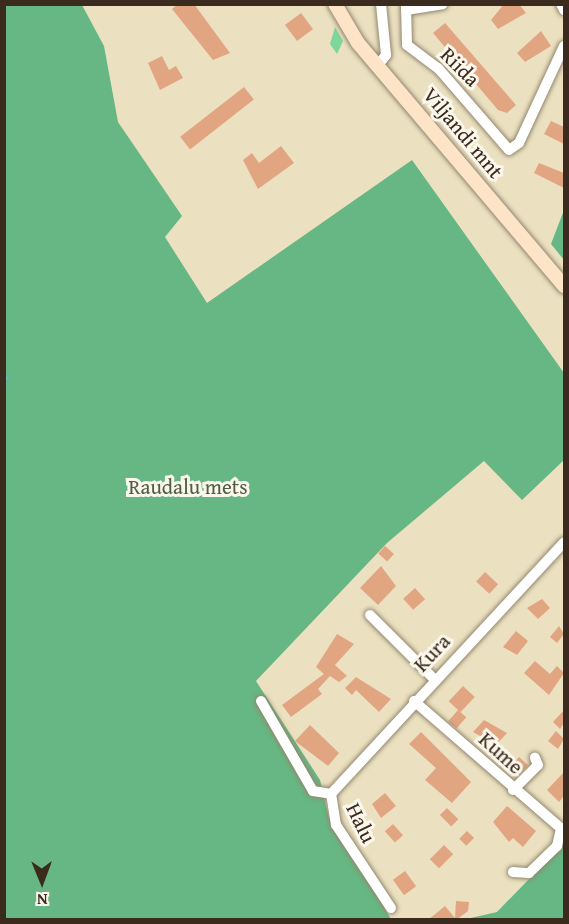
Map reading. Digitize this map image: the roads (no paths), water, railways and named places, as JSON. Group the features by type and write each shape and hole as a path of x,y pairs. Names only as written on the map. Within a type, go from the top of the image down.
{"main road":[{"path":"324,4 358,43"},
{"name":"Viljandi mnt","path":"335,4 358,43 564,286"}],"street":[{"path":"378,65 386,55 381,4"},
{"path":"406,7 443,4"},
{"path":"561,4 564,10"},
{"name":"Riida","path":"406,7 408,45 438,68 509,150 519,143 564,46"},
{"name":"Kura","path":"331,794 414,701 564,542"},
{"path":"370,615 435,680"},
{"name":"Halu","path":"261,701 313,791 331,794 336,825 391,908"},
{"name":"Kume","path":"414,701 513,790 563,830"},
{"path":"513,790 538,765 535,758"},
{"path":"513,872 529,873 556,848 563,830"}],"park label":[{"name":"Raudalu mets","path":"188,487"}]}
